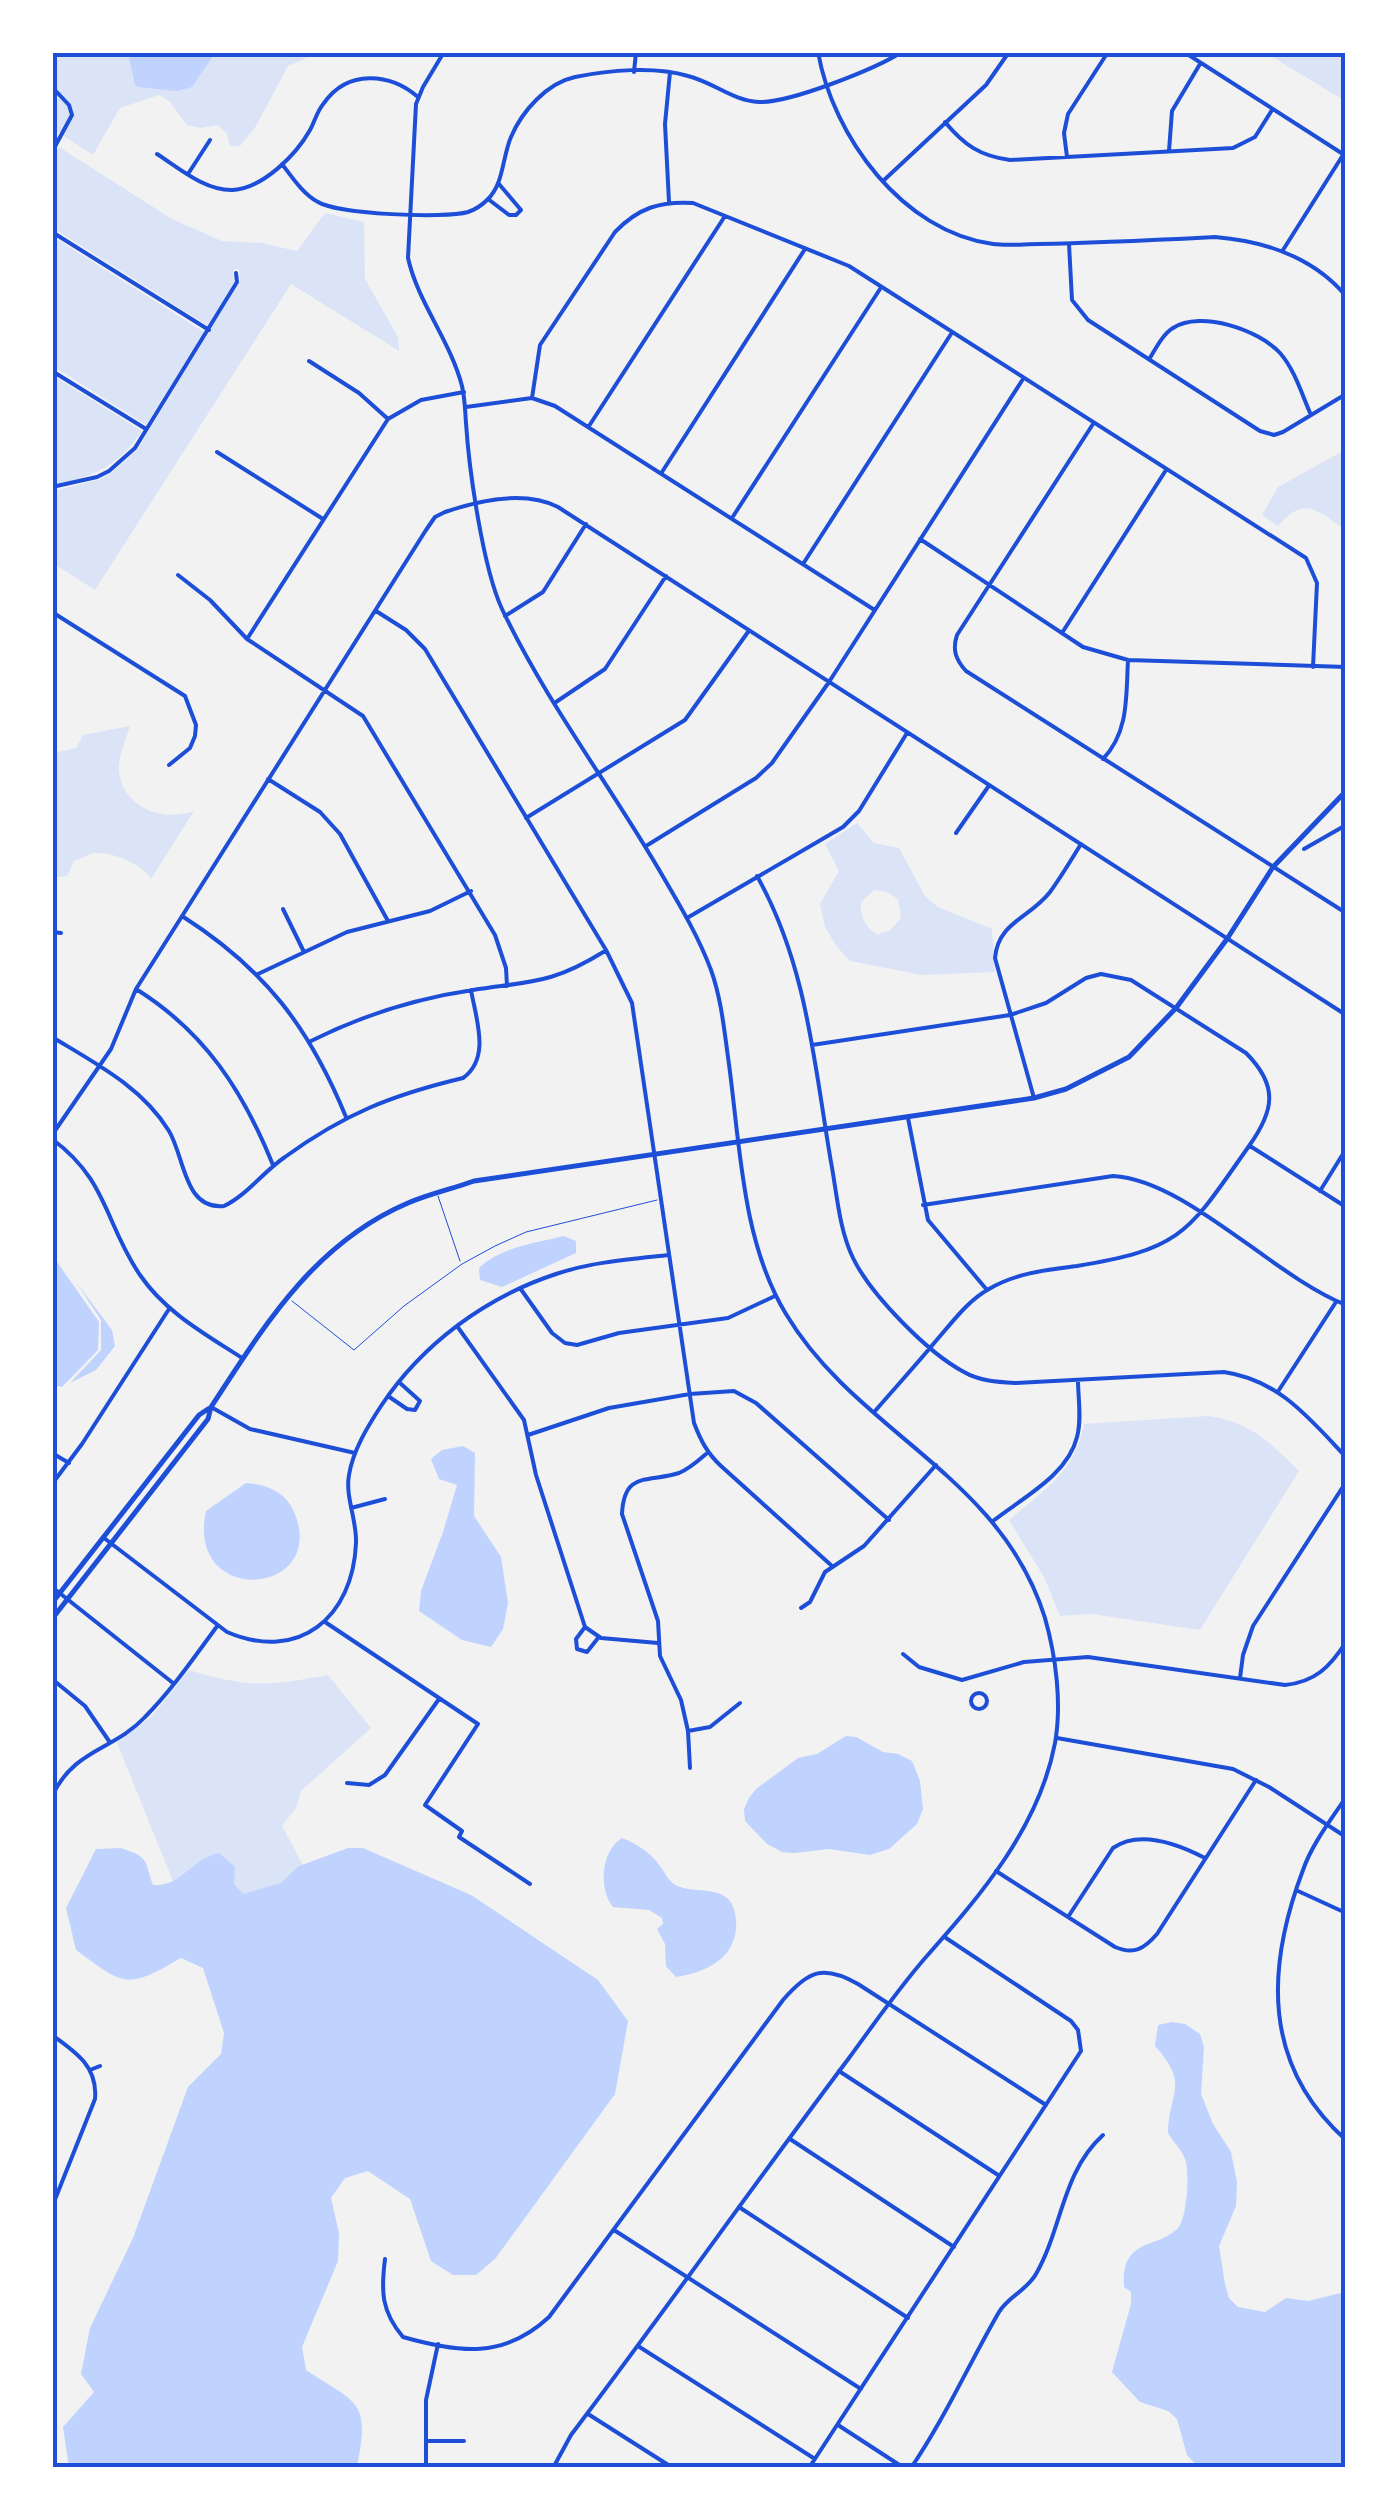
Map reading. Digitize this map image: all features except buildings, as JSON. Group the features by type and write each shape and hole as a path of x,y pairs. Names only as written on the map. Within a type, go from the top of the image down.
{"main road":[{"path":"52,1619 208,1419 211,1407 242,1358 286,1296 315,1265 374,1221 408,1203 474,1181 1034,1098 1066,1089 1128,1057 1176,1008 1273,867 1346,791"},
{"path":"52,1604 199,1415 211,1407"}],"street":[{"path":"444,52 418,97 409,214 410,268 448,345 464,392 490,574 506,616 646,846 704,951 721,1008 750,1216 775,1296 810,1350 993,1521 1036,1590 1056,1661 1056,1738 1032,1812 996,1871 838,2072 588,2413 553,2468"},
{"path":"634,72 636,52"},
{"path":"818,52 824,85 862,156 911,208 945,229 996,245 1215,237 1248,240 1284,250 1345,293"},
{"path":"282,164 306,194 336,210 469,212 488,199 498,184 511,136 541,95 570,78 670,72 761,102 824,85 902,52"},
{"path":"883,181 986,85 1009,52"},
{"path":"1067,157 1064,133 1068,114 1108,52"},
{"path":"1184,52 1344,155 1284,250"},
{"path":"1169,151 1172,111 1201,63"},
{"path":"669,202 665,124 670,72"},
{"path":"157,154 214,187 231,190 261,180 282,164 300,145 326,100 355,80 381,78 418,97"},
{"path":"52,87 70,105 72,116 52,152"},
{"path":"945,122 959,140 990,157 1010,160 1240,147 1255,138 1272,110"},
{"path":"188,174 210,140"},
{"path":"488,199 508,214 516,215 521,210 498,184"},
{"path":"532,398 540,344 615,232 630,216 669,202 692,203 849,266 1306,558 1316,583 1313,667"},
{"path":"589,426 726,215"},
{"path":"52,232 209,330"},
{"path":"1069,244 1072,300 1088,320 1260,431 1274,435 1346,394"},
{"path":"662,472 806,248"},
{"path":"52,487 75,484 109,471 134,448 238,282 236,272"},
{"path":"732,518 880,288"},
{"path":"1150,358 1165,335 1184,324 1220,323 1242,328 1282,355 1312,416"},
{"path":"803,564 951,334"},
{"path":"309,361 359,392 388,419"},
{"path":"52,370 147,430"},
{"path":"646,846 756,778 772,763 829,682 1023,379"},
{"path":"247,639 388,419 421,400 464,392"},
{"path":"466,407 532,398 554,406 874,608"},
{"path":"1093,424 958,633 955,654 966,671 1346,913"},
{"path":"217,452 322,519"},
{"path":"1062,633 1166,470"},
{"path":"242,1358 170,1309 140,1276 101,1192 72,1153 52,1137 110,1049 136,989 436,517 461,506 529,497 558,506 1346,1016"},
{"path":"506,616 543,592 586,524"},
{"path":"920,539 1100,654 1128,660 1346,667"},
{"path":"178,575 210,600 247,639 353,706 374,730 501,948 507,986"},
{"path":"556,702 605,669 666,576"},
{"path":"376,610 406,630 425,649 606,950 632,1003 694,1423 707,1452 832,1566"},
{"path":"52,612 185,696 196,725 195,736 190,748 169,765"},
{"path":"526,818 685,720 748,630"},
{"path":"1103,759 1118,740 1125,719 1128,660"},
{"path":"687,918 843,827 859,811 908,731"},
{"path":"268,780 320,812 340,834 388,920"},
{"path":"956,833 988,786"},
{"path":"1304,849 1346,825"},
{"path":"1034,1098 995,958 999,937 1049,894 1081,844"},
{"path":"757,876 794,956 844,1232 853,1258 884,1302 965,1373 988,1380 1016,1384 1224,1372 1260,1380 1279,1390 1346,1456"},
{"path":"258,974 348,932 430,911 471,891"},
{"path":"283,909 304,952"},
{"path":"182,916 232,951 284,1002 311,1042 346,1117"},
{"path":"52,932 61,933"},
{"path":"311,1042 384,1011 471,990 566,974 606,950"},
{"path":"812,1045 1010,1015 1046,1003 1086,978 1101,974 1131,980 1246,1053 1259,1066 1270,1095 1269,1114 1250,1146 1201,1214 1172,1239 1128,1258 1024,1274 987,1290 964,1309 875,1411"},
{"path":"136,989 176,1017 220,1063 256,1123 274,1165"},
{"path":"52,1037 141,1097 172,1136 190,1188 200,1201 215,1207 232,1202 274,1165 368,1105 463,1078 473,1071 480,1049 471,990"},
{"path":"908,1117 923,1205 938,1236 987,1290"},
{"path":"1250,1146 1346,1207"},
{"path":"1320,1191 1346,1150"},
{"path":"923,1205 1113,1176 1146,1181 1346,1305"},
{"path":"104,1538 218,1625 246,1640 280,1643 315,1630 341,1600 353,1568 357,1540 348,1477 355,1453 399,1383 457,1326 520,1288 558,1272 670,1255"},
{"path":"520,1288 552,1333 565,1342 578,1344 728,1318 775,1296"},
{"path":"1279,1390 1336,1301"},
{"path":"52,1484 170,1309"},
{"path":"457,1326 520,1410 536,1475 585,1626 598,1637 658,1642"},
{"path":"993,1521 1052,1475 1072,1452 1079,1422 1078,1380"},
{"path":"388,1396 411,1411 416,1410 420,1400 399,1383"},
{"path":"528,1435 608,1408 722,1390 745,1394 888,1520"},
{"path":"211,1407 250,1430 355,1453"},
{"path":"690,1768 681,1700 660,1656 658,1621 622,1514 625,1492 644,1478 680,1473 707,1452"},
{"path":"52,1453 69,1463"},
{"path":"801,1608 810,1602 825,1572 864,1546 936,1465"},
{"path":"1240,1678 1242,1655 1253,1626 1346,1482"},
{"path":"351,1508 384,1498"},
{"path":"52,1587 174,1684"},
{"path":"325,1622 478,1724 424,1805 462,1831 460,1837 530,1884"},
{"path":"52,1796 68,1769 131,1731 174,1684 218,1625"},
{"path":"585,1626 576,1640 577,1649 586,1652 598,1637"},
{"path":"902,1654 918,1667 962,1680 1024,1662 1088,1657 1285,1685 1312,1679 1334,1660 1346,1642"},
{"path":"972,1678 976,1694"},
{"path":"52,1679 85,1706 109,1741"},
{"path":"347,1784 369,1785 385,1776 439,1698"},
{"path":"688,1731 710,1727 740,1704"},
{"path":"1056,1738 1218,1765 1256,1780 1346,1837"},
{"path":"996,1871 1115,1947 1140,1950 1156,1934 1256,1780"},
{"path":"1346,1796 1302,1872 1278,1959 1276,1998 1279,2024 1298,2080 1322,2119 1346,2140"},
{"path":"1068,1917 1113,1848 1122,1842 1139,1838 1184,1847 1206,1859"},
{"path":"1298,1890 1346,1913"},
{"path":"810,2468 1081,2051 1082,2042 1071,2021 946,1938"},
{"path":"385,2259 381,2292 403,2337 475,2350 504,2347 534,2331 549,2317 783,2000 796,1985 819,1972 843,1975 1046,2105"},
{"path":"52,2034 78,2054 90,2070 96,2099 52,2207"},
{"path":"90,2070 100,2066"},
{"path":"838,2072 999,2176"},
{"path":"838,2425 908,2468 943,2420 960,2379 1001,2307 1037,2273 1074,2174 1103,2135"},
{"path":"790,2140 954,2247"},
{"path":"738,2208 908,2318"},
{"path":"614,2230 862,2389"},
{"path":"400,2344 403,2337"},
{"path":"426,2468 426,2400 438,2344"},
{"path":"637,2345 815,2460"},
{"path":"588,2413 672,2468"},
{"path":"428,2441 464,2440"}],"lane":[{"path":"438,1194 462,1264"},
{"path":"286,1296 354,1350 404,1306 462,1264 526,1232 663,1198"}],"shaded area":[{"path":"52,53 317,53 288,66 256,126 240,146 230,146 227,134 218,125 187,125 170,102 159,95 120,108 93,155 53,129"},
{"path":"1266,53 1345,53 1345,101"},
{"path":"59,147 172,219 222,241 262,243 297,251 325,213 364,222 365,279 398,337 399,351 291,284 95,590 53,563 53,491 98,480 137,450 240,281 239,269 233,270 234,282 208,326 53,228 53,158"},
{"path":"52,236 204,332 146,425 53,366"},
{"path":"52,375 142,431 105,468 55,484"},
{"path":"1345,450 1345,529 1311,509 1296,511 1278,526 1262,515 1278,487"},
{"path":"130,726 119,768 129,796 158,813 194,811 151,879 134,864 97,853 74,861 67,876 53,878 53,753 76,748 83,735"},
{"path":"857,823 874,843 899,848 925,896 938,907 992,929 995,972 922,975 850,961 825,927 820,904 839,871 825,844","holes":["874,890 898,899 901,918 890,930 877,935 864,920 861,902"]},
{"path":"1208,1416 1248,1428 1299,1471 1200,1630 1092,1614 1060,1616 1044,1577 1009,1520 1066,1468 1084,1424"},
{"path":"189,1670 258,1683 328,1675 371,1728 301,1791 296,1808 282,1826 317,1891 192,1928 117,1743 152,1716"}],"water":[{"path":"123,53 215,53 192,87 177,91 135,85 129,57"},
{"path":"564,1236 576,1241 576,1253 502,1287 480,1280 479,1268 497,1255"},
{"path":"53,1256 99,1322 98,1350 62,1387 53,1385"},
{"path":"76,1282 112,1330 115,1346 96,1370 70,1383 101,1350 101,1320"},
{"path":"463,1446 475,1453 474,1516 501,1557 508,1603 503,1629 491,1647 462,1640 419,1611 421,1591 457,1485 439,1479 431,1459 442,1450"},
{"path":"246,1483 268,1488 286,1500 295,1514 300,1542 292,1562 275,1575 255,1580 233,1576 216,1564 205,1542 206,1511"},
{"path":"846,1736 912,1761 920,1781 923,1809 917,1824 889,1849 870,1855 829,1849 782,1852 767,1844 745,1821 744,1809 749,1798 798,1758 817,1754"},
{"path":"622,1838 648,1853 674,1884 715,1892 729,1900 735,1913 736,1932 720,1960 700,1971 676,1977 666,1966 665,1944 657,1929 663,1924 662,1918 649,1910 613,1907 605,1890 604,1870 610,1852"},
{"path":"120,1848 144,1860 153,1885 172,1882 201,1860 219,1853 235,1867 234,1884 243,1894 281,1883 299,1866 348,1848 363,1848 471,1895 598,1980 628,2021 615,2094 495,2259 476,2275 453,2275 431,2261 410,2199 368,2171 345,2178 331,2198 339,2233 338,2261 302,2347 306,2370 349,2398 361,2416 357,2467 69,2467 63,2427 94,2392 81,2374 90,2328 133,2238 188,2087 221,2054 224,2033 203,1968 181,1958 149,1975 127,1980 76,1950 66,1908 96,1849"},
{"path":"1185,2024 1200,2034 1204,2047 1201,2094 1213,2124 1231,2152 1237,2182 1236,2206 1219,2246 1229,2298 1238,2307 1265,2312 1286,2298 1308,2301 1345,2292 1345,2467 1198,2467 1187,2455 1177,2419 1168,2411 1140,2402 1112,2372 1131,2304 1131,2292 1124,2287 1128,2260 1134,2252 1178,2228 1185,2205 1187,2165 1168,2133 1175,2080 1155,2046 1158,2025"}]}
